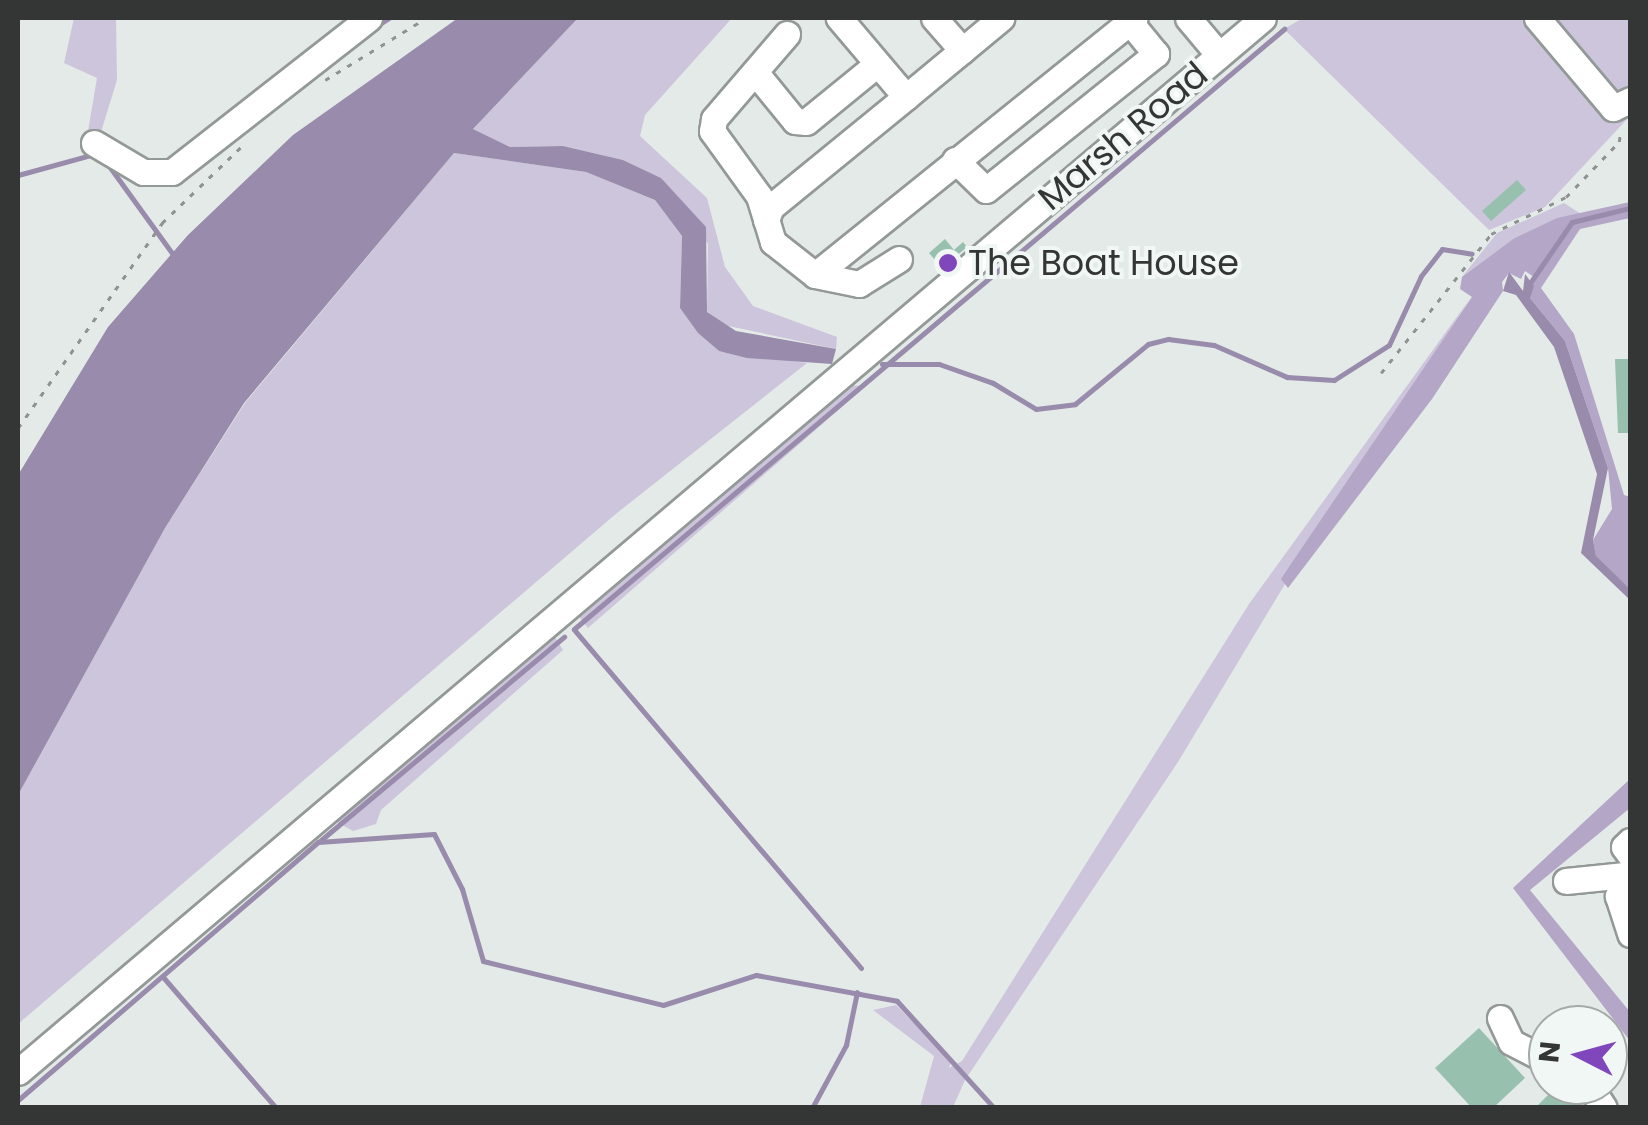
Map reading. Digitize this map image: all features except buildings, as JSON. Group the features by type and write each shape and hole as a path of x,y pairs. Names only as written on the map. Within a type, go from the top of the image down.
{"street":[{"path":"94,143 144,172 172,172 370,18"},
{"path":"839,18 906,97"},
{"path":"934,18 962,50"},
{"path":"766,220 771,207 1001,18"},
{"path":"1188,18 1219,55"},
{"name":"Marsh Road","path":"18,1072 1263,18"},
{"path":"1537,18 1625,104"},
{"path":"815,275 955,160 1132,19 1156,54 986,190 955,160"},
{"path":"788,34 714,119 712,130 751,182 783,254 815,275 859,284 898,259"},
{"path":"754,72 795,121 806,122 877,64"},
{"path":"1630,841 1624,847 1629,867 1618,896 1630,934"},
{"path":"1566,880 1629,867"},
{"path":"1500,1018 1512,1042 1528,1050"}],"path":[{"path":"322,82 426,18"},
{"path":"1381,373 1491,234 1566,198 1619,142 1625,104"},
{"path":"18,428 152,236 246,142"}],"shaded area":[{"path":"74,18 116,18 117,80 97,145 87,137 97,78 64,63"},
{"path":"458,18 578,18 473,129 510,147 563,146 623,160 661,178 706,227 707,312 736,331 836,349 832,364 747,358 719,351 698,333 680,308 682,236 655,200 586,172 454,153 244,403 165,528 18,795 18,475 108,327 188,235 293,135"},
{"path":"578,18 732,18 645,115 640,136 707,198 725,267 753,306 837,337 836,349 719,324 707,311 708,244 661,178 623,160 563,146 510,147 473,129"},
{"path":"1303,18 1630,18 1630,116 1545,207 1489,230 1284,29"},
{"path":"454,153 586,172 655,200 682,236 680,308 698,333 719,351 807,363 617,513 18,1024 18,795 165,528 245,403"},
{"path":"1630,202 1630,218 1580,229 1541,288 1574,334 1624,495 1630,497 1630,589 1596,557 1593,540 1612,509 1608,468 1565,341 1530,298 1534,277 1525,271 1521,279 1509,273 1502,282 1503,291 1432,399 1288,588 1281,579 1472,297 1460,289 1462,277 1513,239 1557,218"},
{"path":"1564,203 1581,214 1513,239 1462,277 1497,233"},
{"path":"1509,272 1523,291 1525,274 1534,286 1530,298 1565,341 1608,468 1593,540 1596,556 1630,589 1630,600 1581,553 1597,474 1554,347 1516,295 1503,291"},
{"path":"1472,296 1288,579 1178,762 965,1080 953,1107 920,1107 934,1056 873,1010 896,1005 951,1061 949,1068 962,1061 1249,604"},
{"path":"843,385 866,386 588,628 577,614"},
{"path":"553,634 563,650 381,810 376,824 353,831 337,822"},
{"path":"1630,779 1630,808 1530,890 1624,1005 1602,1005 1513,888"}],"waterway":[{"path":"375,27 389,18"},
{"path":"861,968 574,629 1284,29"},
{"path":"18,175 91,155"},
{"path":"109,166 172,253"},
{"path":"1530,283 1572,222 1630,208"},
{"path":"882,364 939,364 993,383 1036,409 1075,404 1148,344 1168,339 1214,345 1287,377 1334,380 1389,345 1421,276 1442,249 1472,254"},
{"path":"321,840 564,637"},
{"path":"18,1100 318,842 434,834 462,889 483,961 663,1005 756,975 897,1001 994,1108"},
{"path":"163,977 276,1108"},
{"path":"812,1108 846,1045 857,992"}],"place":[{"name":"The Boat House","path":"948,263"}]}
